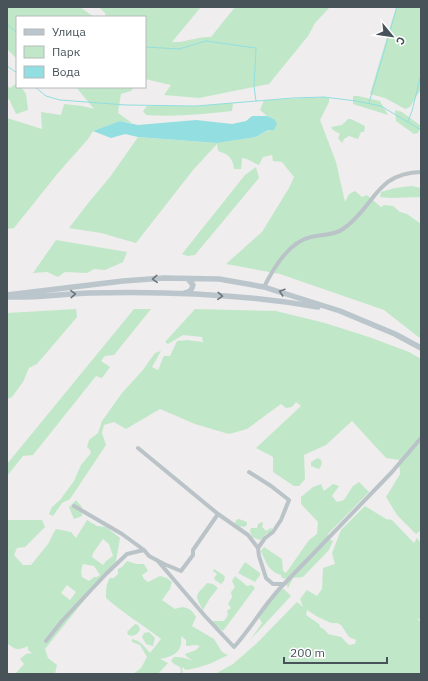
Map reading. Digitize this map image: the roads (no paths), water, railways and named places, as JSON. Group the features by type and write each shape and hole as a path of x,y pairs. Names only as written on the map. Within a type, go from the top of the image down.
{"main road":[{"path":"7,296 123,281 164,278 219,279 264,286 340,311 395,334 421,348"},
{"path":"181,294 189,292 192,289 193,285 188,279"},
{"path":"7,296 89,293 181,294 287,302 318,307 358,319"}],"street":[{"path":"264,286 281,259 297,244 304,239 337,233 344,229 361,213 376,192 391,179 401,174 421,172"},
{"path":"157,560 234,647 248,631 270,599 392,472 421,438"},
{"path":"138,448 218,514 248,535 258,548 266,578 273,584 284,584"},
{"path":"249,472 289,500 281,520 273,532 258,548"},
{"path":"74,506 122,534 144,550 149,556 182,571 193,555 193,550 218,514"},
{"path":"46,641 62,621 127,554 144,550"}],"water":[{"path":"252,116 267,116 274,119 277,124 274,130 268,130 256,137 217,143 138,137 125,134 111,138 93,131 120,121 138,125 196,120 232,124 246,121"}],"waterway":[{"path":"369,103 397,7"},
{"path":"7,24 16,32"},
{"path":"146,47 179,49 206,41 256,48 254,86 256,101"},
{"path":"7,66 16,72"},
{"path":"408,121 421,74"},
{"path":"36,88 46,96 60,100 126,105 196,106 324,97 381,106 421,130"}]}
